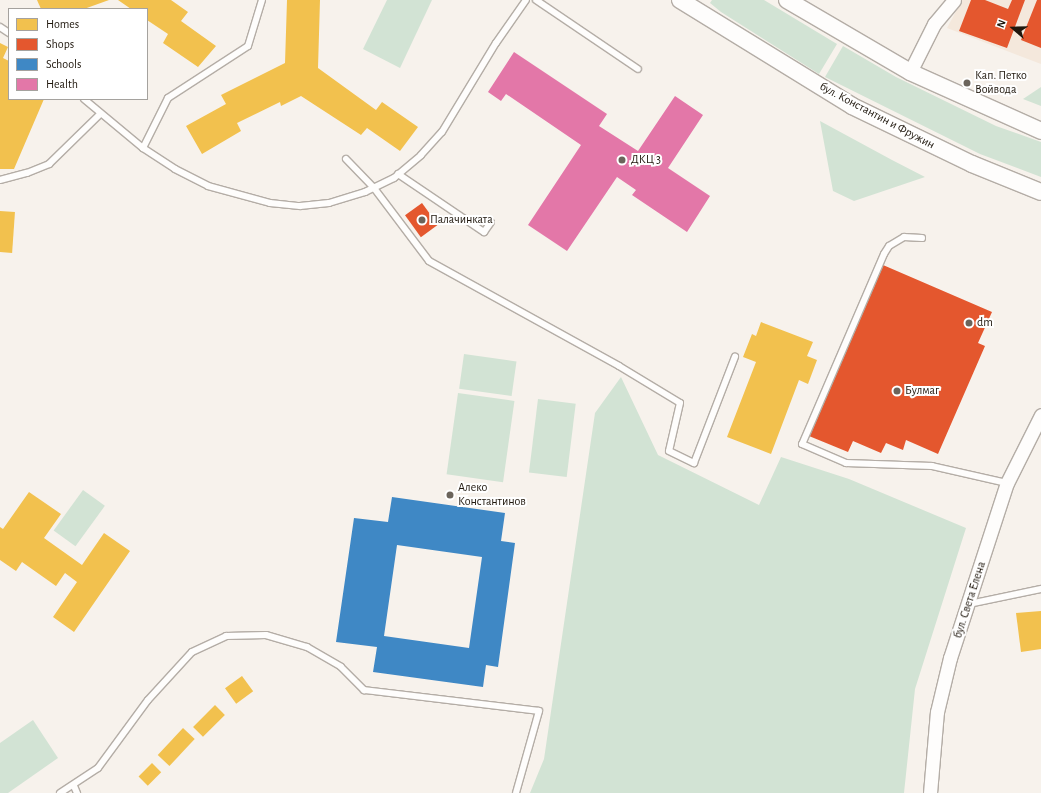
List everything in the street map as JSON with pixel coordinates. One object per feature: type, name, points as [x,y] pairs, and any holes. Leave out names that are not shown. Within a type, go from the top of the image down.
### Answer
[{"type":"street","name":"бул. Константин и Фружин","points":[[680,0],[852,106],[972,164],[1041,192]]},
{"type":"street","points":[[787,0],[910,72],[1041,132]]},
{"type":"street","points":[[910,72],[934,24],[954,0]]},
{"type":"street","name":"бул. Света Елена","points":[[930,793],[937,712],[950,658],[969,604],[1007,483],[1041,415]]},
{"type":"lane","points":[[143,148],[168,98],[248,46],[262,0]]},
{"type":"lane","points":[[85,100],[99,114],[143,148],[175,169],[208,186],[270,203],[300,206],[330,203],[374,188],[398,174],[421,156],[442,132],[496,43],[526,0]]},
{"type":"lane","points":[[536,0],[638,69]]},
{"type":"lane","points":[[0,180],[27,173],[49,164],[99,114]]},
{"type":"lane","points":[[346,158],[374,188],[429,261],[619,366],[680,403],[669,451],[694,463],[735,357]]},
{"type":"lane","points":[[398,174],[484,232],[491,222]]},
{"type":"lane","points":[[922,238],[904,237],[888,246],[802,444],[846,463],[932,466],[1007,483]]},
{"type":"lane","points":[[969,604],[1041,589]]},
{"type":"lane","points":[[60,793],[74,786],[98,768],[148,700],[192,652],[226,636],[266,635],[307,648],[341,667],[364,690],[539,711],[516,793]]},
{"type":"lane","points":[[74,786],[78,793]]},
{"type":"shaded area","points":[[962,0],[1041,0],[1041,64],[947,28]]},
{"type":"green space","points":[[387,0],[432,0],[400,68],[363,49]]},
{"type":"green space","points":[[712,0],[764,0],[837,44],[819,74],[721,12],[710,3]]},
{"type":"green space","points":[[843,46],[896,77],[996,126],[1041,142],[1041,177],[980,154],[825,77]]},
{"type":"green space","points":[[1041,87],[1041,106],[1023,99]]},
{"type":"green space","points":[[820,121],[925,177],[854,201],[833,191]]},
{"type":"green space","points":[[464,354],[516,361],[512,396],[459,389]]},
{"type":"green space","points":[[621,377],[658,455],[759,505],[781,457],[849,479],[966,528],[915,689],[904,793],[530,793],[544,759],[595,413]]},
{"type":"green space","points":[[458,393],[514,401],[503,482],[447,474]]},
{"type":"green space","points":[[538,399],[576,404],[567,477],[529,472]]},
{"type":"green space","points":[[83,490],[105,506],[75,546],[54,530]]},
{"type":"green space","points":[[33,720],[58,758],[8,793],[0,793],[0,743]]},
{"type":"building: Homes","points":[[37,0],[109,0],[87,8],[41,8]]},
{"type":"building: Homes","points":[[118,0],[171,0],[188,12],[181,21],[216,46],[198,67],[163,43],[168,34],[148,21],[148,8],[130,8]]},
{"type":"building: Homes","points":[[287,0],[320,0],[318,68],[376,110],[382,102],[418,127],[400,151],[367,128],[361,135],[301,96],[281,106],[280,102],[237,123],[241,131],[202,154],[186,126],[226,104],[221,95],[285,63]]},
{"type":"building: Homes","points":[[0,43],[8,47],[3,58],[8,60],[8,100],[44,100],[14,169],[0,169]]},
{"type":"building: Homes","points":[[0,211],[15,212],[12,253],[0,252]]},
{"type":"building: Homes","points":[[761,322],[813,342],[807,356],[817,360],[808,384],[799,380],[771,454],[727,437],[756,362],[743,357],[752,334],[756,336]]},
{"type":"building: Homes","points":[[29,492],[61,514],[44,538],[82,565],[104,533],[130,551],[74,632],[53,617],[77,582],[65,573],[56,586],[22,562],[16,571],[0,560],[0,527],[3,529]]},
{"type":"building: Homes","points":[[1041,611],[1041,649],[1021,652],[1016,613]]},
{"type":"building: Homes","points":[[242,676],[253,691],[236,704],[225,688]]},
{"type":"building: Homes","points":[[215,705],[225,715],[203,737],[193,727]]},
{"type":"building: Homes","points":[[183,728],[195,739],[169,766],[158,755]]},
{"type":"building: Homes","points":[[152,763],[161,772],[148,786],[139,776]]},
{"type":"building: Shops","points":[[971,0],[985,0],[1008,9],[1012,0],[1025,0],[1007,48],[959,31]]},
{"type":"building: Shops","points":[[1037,0],[1041,0],[1041,48],[1021,40]]},
{"type":"building: Shops","name":"Палачинката","points":[[422,203],[438,225],[421,237],[405,215]]},
{"type":"building: Shops","name":"Булмаг","points":[[883,265],[992,312],[978,343],[985,346],[938,454],[906,440],[903,450],[886,443],[881,453],[853,441],[848,452],[809,436]]},
{"type":"building: Schools","points":[[392,497],[505,513],[501,541],[515,543],[498,667],[486,665],[483,687],[373,672],[377,647],[336,642],[354,518],[388,522]],"holes":[[[397,545],[482,557],[469,648],[384,636]]]},
{"type":"building: Health","name":"ДКЦ 3","points":[[514,52],[607,114],[599,126],[638,151],[675,96],[703,115],[668,168],[710,196],[687,232],[632,195],[636,190],[617,177],[567,251],[528,225],[581,145],[506,94],[501,101],[488,92]]},
{"type":"place","name":"Кап. Петко Войвода","points":[[967,83]]},
{"type":"place","name":"ДКЦ 3","points":[[622,160]]},
{"type":"place","name":"Палачинката","points":[[422,220]]},
{"type":"place","name":"dm","points":[[969,323]]},
{"type":"place","name":"Булмаг","points":[[897,391]]},
{"type":"place","name":"Алеко Константинов","points":[[450,495]]}]
